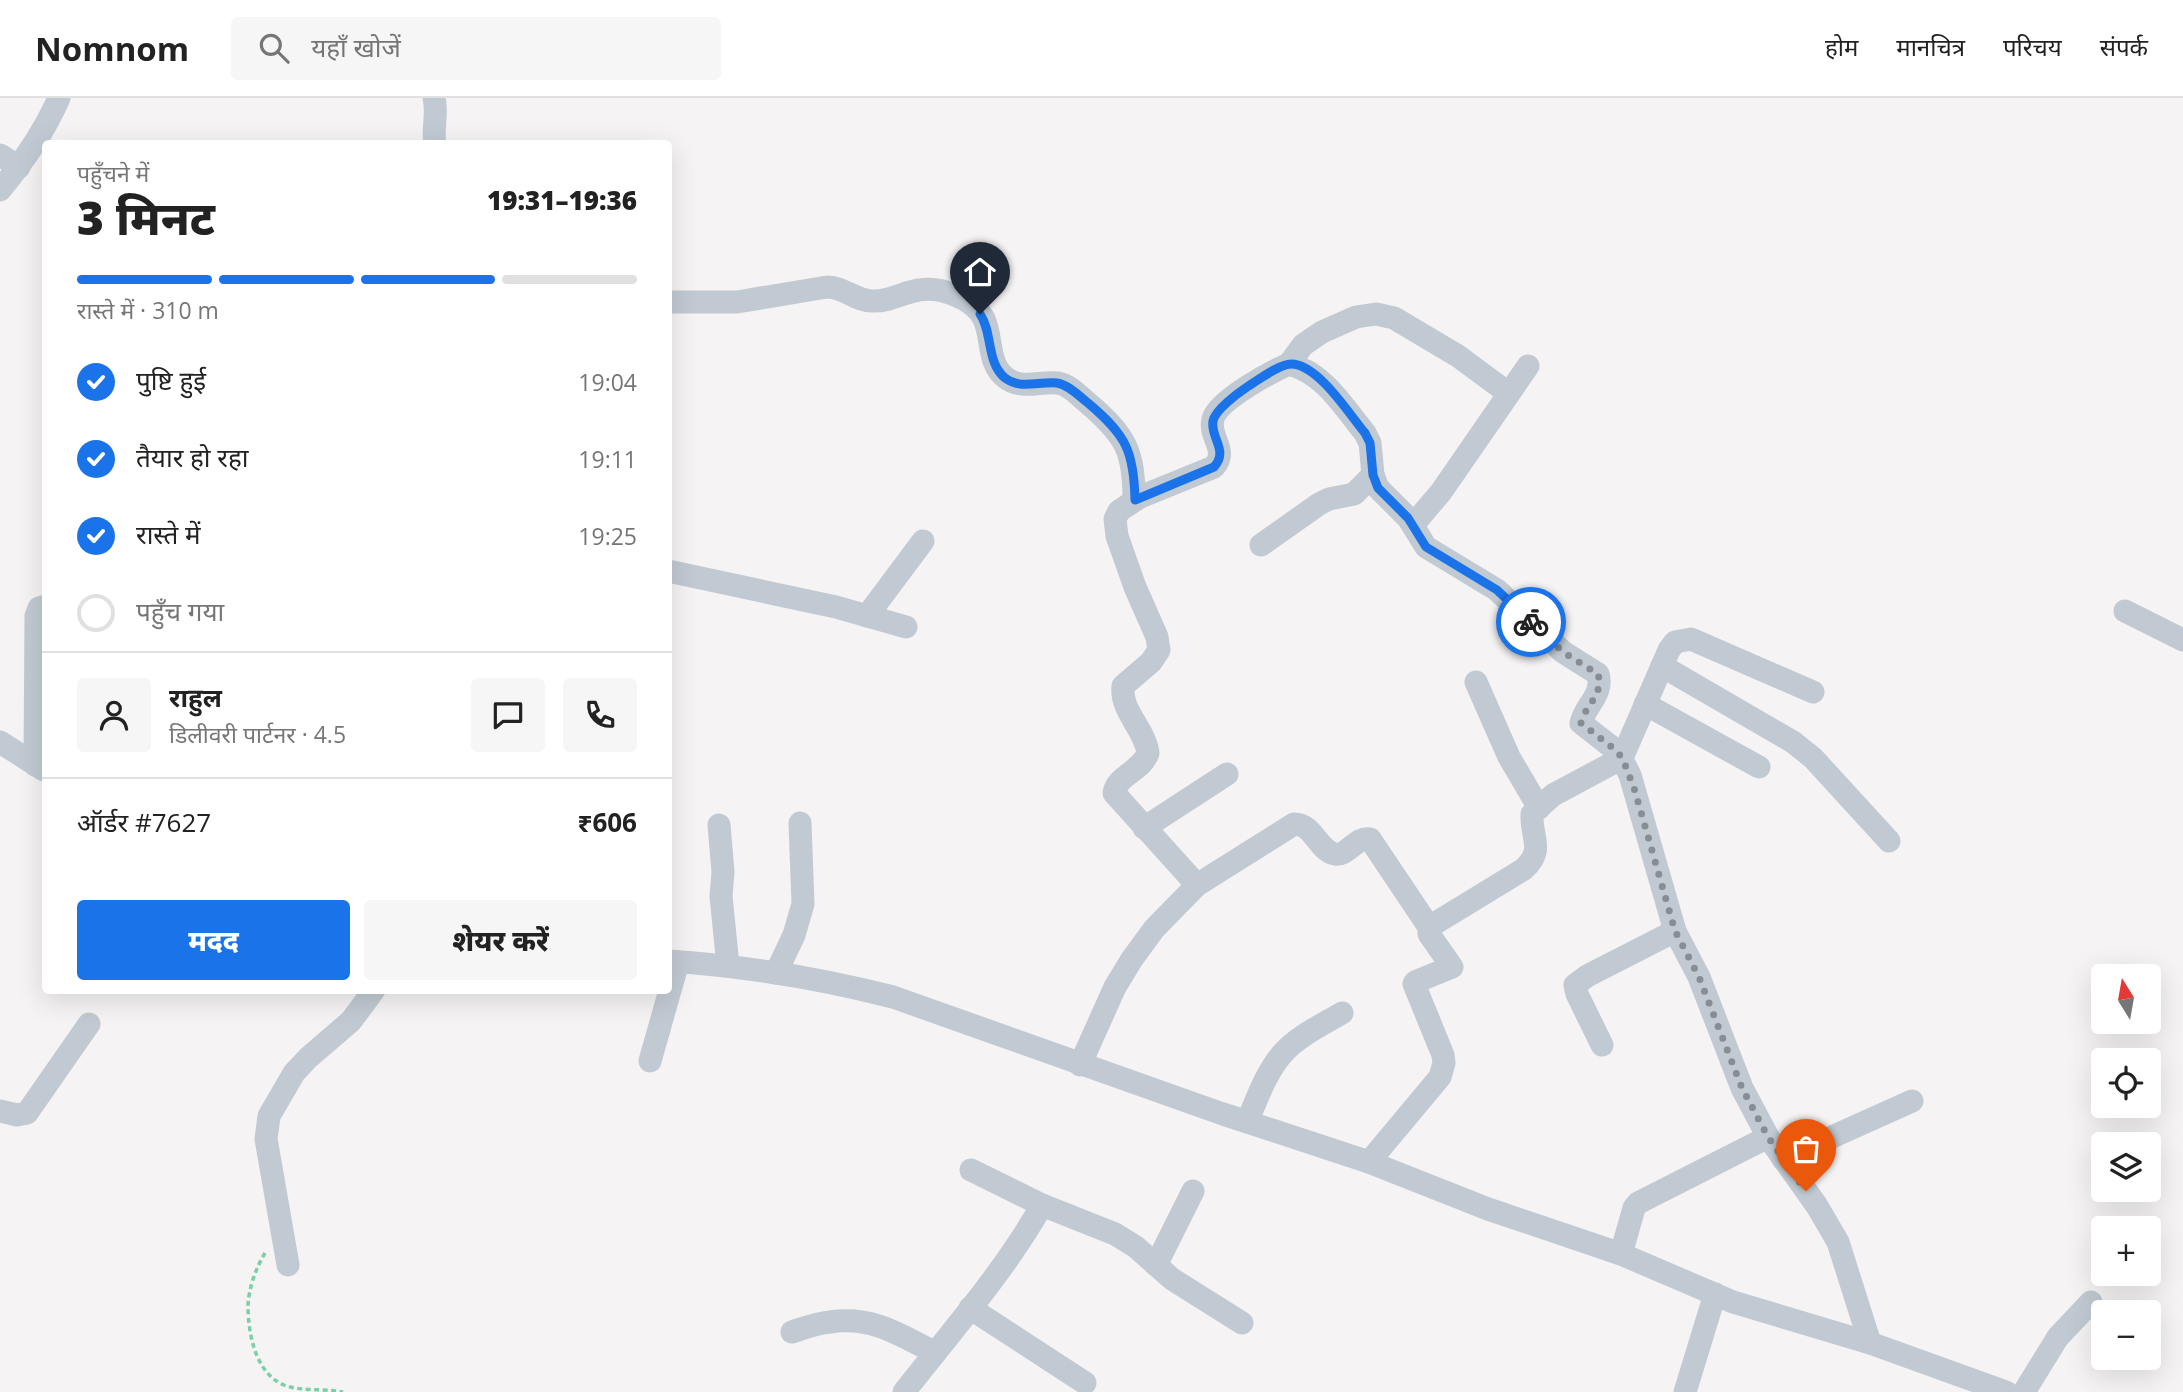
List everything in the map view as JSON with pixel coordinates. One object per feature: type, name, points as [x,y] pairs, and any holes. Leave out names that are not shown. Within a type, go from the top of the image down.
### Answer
[{"type":"street","points":[[0,190],[10,161],[40,136],[59,98]]},
{"type":"street","points":[[434,98],[434,140]]},
{"type":"street","points":[[672,302],[737,302],[827,287],[840,288],[871,301],[920,289],[942,291],[957,296],[975,308],[984,319],[995,364],[1007,379],[1023,385],[1052,383],[1068,387],[1119,433],[1133,466],[1135,500]]},
{"type":"street","points":[[1197,885],[1114,793],[1116,785],[1142,763],[1147,753],[1145,740],[1122,697],[1123,686],[1151,662],[1159,650],[1157,637],[1135,587],[1116,528],[1115,519],[1119,511],[1135,500],[1214,467],[1221,454],[1213,423],[1216,413],[1239,392],[1289,364],[1303,345],[1322,332],[1356,317],[1376,314],[1394,318],[1458,356],[1508,393]]},
{"type":"street","points":[[1289,364],[1304,368],[1324,383],[1365,433],[1370,443],[1373,475],[1378,488],[1408,518],[1426,547],[1497,590],[1563,652],[1598,674],[1598,693],[1583,715],[1581,723],[1622,758],[1635,791],[1675,931],[1699,977],[1742,1088],[1768,1137],[1817,1206],[1838,1242],[1870,1343]]},
{"type":"street","points":[[1413,525],[1441,492],[1528,366]]},
{"type":"street","points":[[1261,545],[1319,504],[1354,494],[1373,475]]},
{"type":"street","points":[[867,616],[923,541]]},
{"type":"street","points":[[672,572],[836,607],[906,627]]},
{"type":"street","points":[[40,768],[36,616],[38,608],[42,607]]},
{"type":"street","points":[[2125,611],[2183,640]]},
{"type":"street","points":[[1429,927],[1524,869],[1535,859],[1537,848],[1531,830],[1532,814],[1553,795],[1622,758],[1675,642],[1691,639],[1813,692]]},
{"type":"street","points":[[1662,666],[1793,742],[1822,767],[1889,841]]},
{"type":"street","points":[[1476,682],[1509,757],[1539,808]]},
{"type":"street","points":[[1645,705],[1759,767]]},
{"type":"street","points":[[0,742],[40,768]]},
{"type":"street","points":[[1144,828],[1227,774]]},
{"type":"street","points":[[776,973],[803,904],[800,823]]},
{"type":"street","points":[[1080,1065],[1115,987],[1132,959],[1154,929],[1197,885],[1298,824],[1304,826],[1334,854],[1340,854],[1363,838],[1370,839],[1452,966],[1413,984],[1443,1055],[1440,1077],[1369,1162]]},
{"type":"street","points":[[719,825],[723,872],[721,896],[728,966]]},
{"type":"street","points":[[1602,1045],[1577,994],[1576,985],[1587,976],[1675,931]]},
{"type":"street","points":[[673,962],[776,973],[893,997],[1080,1065],[1369,1162],[1488,1209],[1621,1254],[1733,1302],[1870,1343],[2006,1392]]},
{"type":"street","points":[[288,1265],[266,1139],[269,1116],[294,1073],[351,1021],[371,994]]},
{"type":"street","points":[[650,1061],[666,994]]},
{"type":"street","points":[[1247,1122],[1272,1068],[1283,1053],[1300,1038],[1342,1013]]},
{"type":"street","points":[[0,1111],[17,1115],[27,1113],[89,1024]]},
{"type":"street","points":[[1783,1160],[1912,1101]]},
{"type":"street","points":[[1621,1254],[1634,1208],[1638,1203],[1768,1137]]},
{"type":"street","points":[[971,1170],[1042,1205],[1115,1234],[1136,1247],[1172,1279],[1241,1322]]},
{"type":"street","points":[[1156,1265],[1193,1191]]},
{"type":"street","points":[[904,1392],[1025,1236],[1042,1205]]},
{"type":"street","points":[[1685,1392],[1715,1294]]},
{"type":"street","points":[[2024,1392],[2058,1337],[2091,1302]]},
{"type":"street","points":[[970,1308],[1085,1382]]},
{"type":"street","points":[[792,1332],[828,1322],[850,1320],[873,1323],[897,1332],[935,1353]]},
{"type":"path","points":[[281,1226],[257,1268],[248,1303],[256,1354],[265,1371],[280,1384],[298,1391],[324,1389],[342,1392]]},
{"type":"way so far","points":[[1531,622],[1563,652],[1598,674],[1598,693],[1583,715],[1581,723],[1618,752],[1624,762],[1635,791],[1675,931],[1699,977],[1742,1088],[1768,1137],[1806,1191]]},
{"type":"route","points":[[980,314],[984,319],[995,364],[1007,379],[1023,385],[1052,383],[1068,387],[1119,433],[1133,466],[1135,500],[1214,467],[1221,454],[1213,429],[1216,413],[1239,392],[1265,376],[1289,364],[1304,368],[1324,383],[1365,433],[1370,443],[1373,475],[1378,488],[1408,518],[1426,547],[1497,590],[1531,622]]}]
